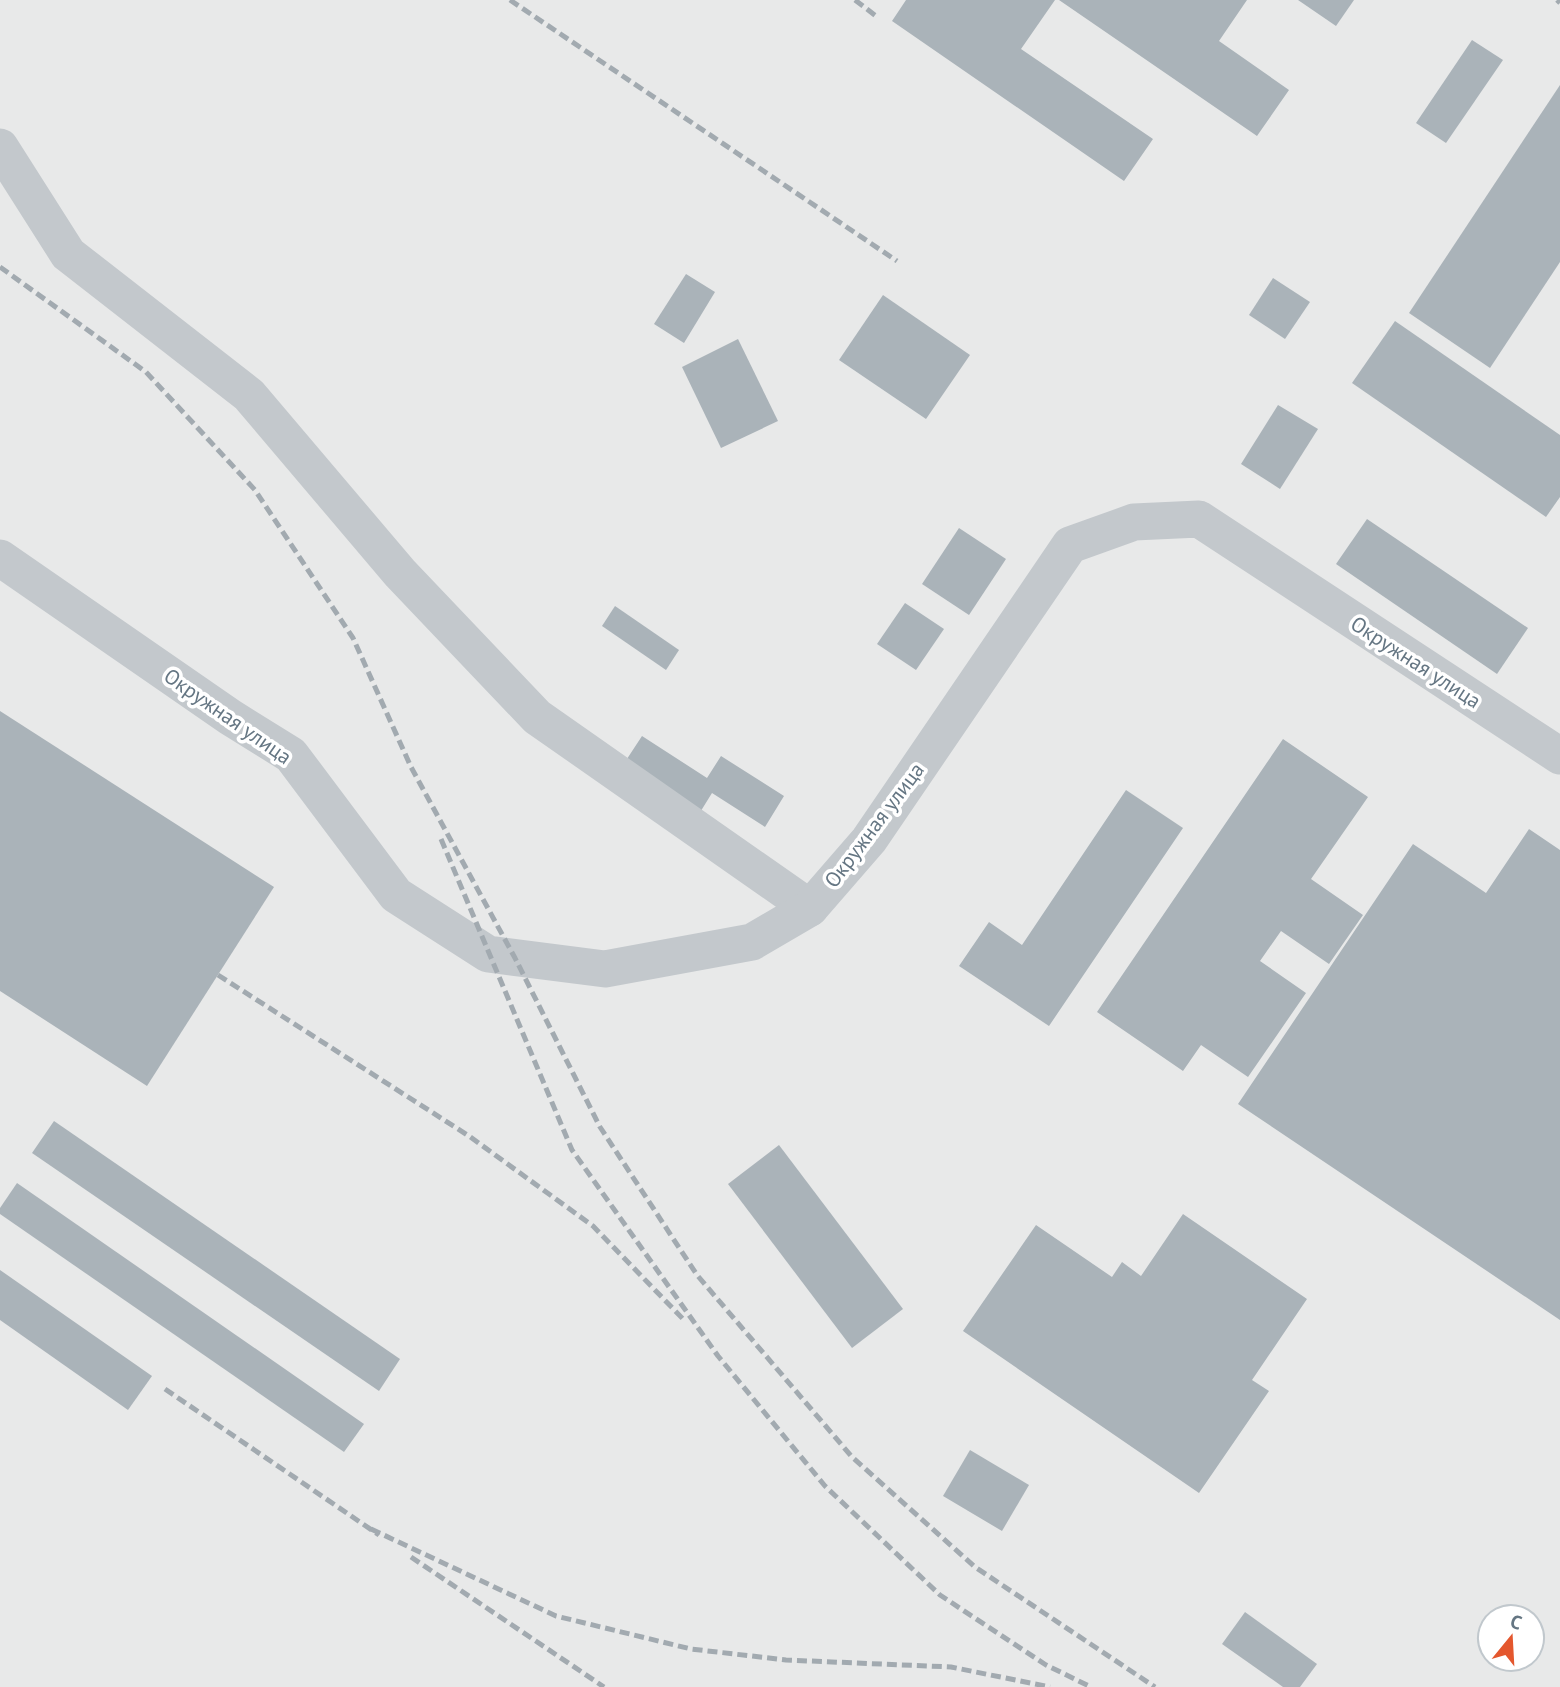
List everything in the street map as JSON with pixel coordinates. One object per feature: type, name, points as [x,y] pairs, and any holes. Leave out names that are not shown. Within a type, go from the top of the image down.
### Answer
[{"type":"street","points":[[0,147],[68,254],[249,395],[400,573],[537,718],[810,908]]},
{"type":"street","name":"Окружная улица","points":[[0,558],[230,717],[291,755],[396,895],[488,954],[605,969],[751,942],[810,908],[869,840],[1070,545],[1134,522],[1199,519],[1560,756]]},
{"type":"shaded area","points":[[0,0],[1560,0],[1560,1687],[0,1687]]},
{"type":"building","points":[[906,0],[1055,0],[1021,49],[1153,139],[1124,181],[892,21]]},
{"type":"building","points":[[1059,0],[1247,0],[1219,41],[1289,90],[1257,136]]},
{"type":"building","points":[[1298,0],[1354,0],[1336,26]]},
{"type":"building","points":[[1472,40],[1503,60],[1446,143],[1416,123]]},
{"type":"building","points":[[1560,85],[1560,262],[1490,368],[1409,313]]},
{"type":"building","points":[[686,274],[715,292],[684,343],[654,324]]},
{"type":"building","points":[[1273,278],[1310,302],[1285,339],[1249,315]]},
{"type":"building","points":[[883,295],[970,355],[926,419],[839,360]]},
{"type":"building","points":[[1395,321],[1560,435],[1560,497],[1546,517],[1352,383]]},
{"type":"building","points":[[738,339],[778,421],[721,448],[682,367]]},
{"type":"building","points":[[1278,405],[1318,429],[1280,489],[1241,464]]},
{"type":"building","points":[[1367,519],[1528,628],[1497,674],[1336,564]]},
{"type":"building","points":[[959,528],[1006,559],[969,615],[922,584]]},
{"type":"building","points":[[905,603],[944,629],[916,670],[877,644]]},
{"type":"building","points":[[615,606],[679,650],[666,670],[602,626]]},
{"type":"building","points":[[0,711],[274,887],[147,1086],[0,991]]},
{"type":"building","points":[[642,736],[707,778],[721,756],[784,796],[765,827],[712,793],[699,814],[623,765]]},
{"type":"building","points":[[1283,739],[1368,797],[1311,879],[1363,915],[1329,964],[1281,931],[1260,961],[1306,993],[1248,1077],[1201,1045],[1183,1071],[1097,1012]]},
{"type":"building","points":[[1126,790],[1183,828],[1049,1026],[959,966],[989,922],[1022,945]]},
{"type":"building","points":[[1529,829],[1560,850],[1560,1320],[1238,1104],[1413,844],[1486,893]]},
{"type":"building","points":[[54,1121],[400,1359],[379,1391],[32,1153]]},
{"type":"building","points":[[779,1145],[903,1309],[852,1348],[728,1184]]},
{"type":"building","points":[[17,1183],[364,1424],[344,1452],[0,1214],[0,1208]]},
{"type":"building","points":[[1183,1214],[1307,1299],[1252,1380],[1269,1391],[1199,1493],[963,1331],[1036,1225],[1112,1277],[1122,1262],[1141,1276]]},
{"type":"building","points":[[0,1270],[152,1376],[128,1410],[0,1320]]},
{"type":"building","points":[[970,1450],[1029,1485],[1002,1531],[943,1496]]},
{"type":"building","points":[[1245,1612],[1317,1664],[1300,1687],[1283,1687],[1222,1644]]},
{"type":"railway","points":[[510,0],[897,261]]},
{"type":"railway","points":[[855,0],[876,16]]},
{"type":"railway","points":[[1557,0],[1560,3]]},
{"type":"railway","points":[[0,267],[146,372],[255,490],[353,638],[411,767],[515,958],[600,1127],[697,1275],[852,1457],[975,1567],[1155,1687]]},
{"type":"railway","points":[[441,839],[572,1150],[718,1356],[825,1486],[940,1595],[1046,1665],[1091,1687]]},
{"type":"railway","points":[[218,975],[469,1136],[593,1226],[684,1320]]},
{"type":"railway","points":[[165,1389],[379,1535]]},
{"type":"railway","points":[[371,1529],[556,1616],[691,1649],[786,1660],[951,1667],[1050,1687]]},
{"type":"railway","points":[[411,1557],[604,1687]]}]
